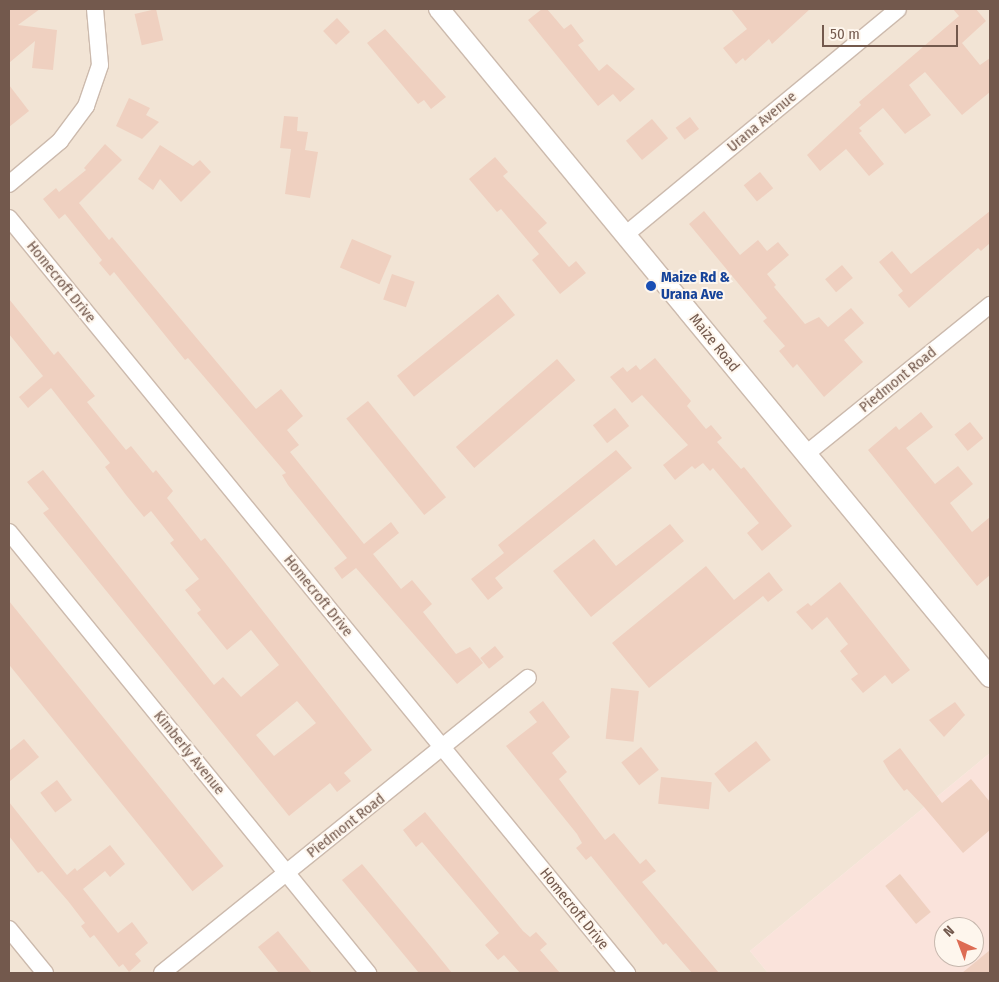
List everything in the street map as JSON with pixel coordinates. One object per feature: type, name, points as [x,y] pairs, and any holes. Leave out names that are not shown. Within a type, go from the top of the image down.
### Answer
[{"type":"street","points":[[9,184],[60,141],[86,106],[100,64],[95,9]]},
{"type":"street","name":"Maize Road","points":[[439,9],[990,677]]},
{"type":"street","name":"Urana Avenue","points":[[625,235],[898,9]]},
{"type":"street","name":"Homecroft Drive","points":[[9,218],[627,973]]},
{"type":"street","name":"Piedmont Road","points":[[806,454],[990,304]]},
{"type":"street","name":"Kimberly Avenue","points":[[9,532],[368,973]]},
{"type":"street","name":"Piedmont Road","points":[[162,973],[443,749],[528,678]]},
{"type":"street","points":[[9,929],[45,973]]},
{"type":"shaded area","points":[[9,9],[990,9],[990,753],[750,951],[768,973],[9,973]]},
{"type":"shaded area","points":[[990,753],[990,973],[768,973],[750,951]]},
{"type":"building","points":[[9,9],[40,9],[18,25],[57,30],[53,70],[32,68],[35,41],[9,63]]},
{"type":"building","points":[[156,9],[163,40],[142,45],[135,14]]},
{"type":"building","points":[[542,9],[547,9],[564,29],[571,24],[584,41],[578,45],[599,71],[607,64],[635,89],[620,102],[613,94],[598,106],[528,20]]},
{"type":"building","points":[[731,9],[810,9],[772,44],[769,39],[745,61],[743,58],[736,64],[723,48],[747,29]]},
{"type":"building","points":[[953,9],[976,9],[986,21],[962,43],[980,65],[990,58],[990,92],[962,115],[925,72],[909,85],[931,115],[905,134],[883,108],[859,128],[862,131],[859,133],[884,164],[869,176],[846,149],[820,171],[807,155],[861,105],[859,102],[959,16]]},
{"type":"building","points":[[337,18],[350,32],[336,45],[323,31]]},
{"type":"building","points":[[385,29],[446,97],[431,109],[424,100],[418,104],[367,43]]},
{"type":"building","points":[[9,85],[29,111],[9,127]]},
{"type":"building","points":[[129,98],[150,108],[146,115],[159,122],[142,139],[116,126]]},
{"type":"building","points":[[284,116],[298,117],[297,131],[308,132],[305,150],[318,152],[310,198],[285,194],[291,149],[280,148]]},
{"type":"building","points":[[690,117],[699,129],[685,140],[676,128]]},
{"type":"building","points":[[652,119],[668,138],[642,160],[626,141]]},
{"type":"building","points":[[105,144],[122,160],[79,203],[109,240],[112,237],[256,409],[281,389],[303,416],[287,430],[299,445],[290,452],[364,544],[391,522],[399,533],[373,554],[401,589],[412,580],[432,604],[423,612],[456,654],[470,647],[483,663],[457,684],[356,568],[342,579],[334,568],[347,558],[288,485],[282,475],[286,473],[188,358],[185,360],[114,272],[110,276],[99,263],[102,260],[65,214],[59,219],[43,199],[56,188],[59,192],[86,170],[84,168]]},
{"type":"building","points":[[160,145],[193,166],[200,160],[211,172],[181,202],[160,179],[153,190],[138,179]]},
{"type":"building","points":[[495,157],[508,172],[503,176],[547,223],[538,231],[569,267],[576,261],[586,273],[560,294],[532,260],[539,254],[501,209],[497,212],[469,179]]},
{"type":"building","points":[[760,172],[773,188],[757,202],[744,185]]},
{"type":"building","points":[[704,211],[740,255],[758,240],[767,251],[778,242],[789,255],[767,274],[776,285],[774,287],[805,324],[819,317],[828,327],[851,308],[864,323],[844,340],[863,362],[824,397],[797,364],[793,368],[779,351],[785,346],[763,321],[767,318],[689,224]]},
{"type":"building","points":[[990,211],[990,243],[981,251],[978,248],[909,308],[898,295],[903,291],[879,262],[892,251],[911,274]]},
{"type":"building","points":[[352,239],[392,256],[379,284],[340,268]]},
{"type":"building","points":[[842,265],[853,278],[836,292],[825,279]]},
{"type":"building","points":[[392,274],[415,282],[406,307],[383,300]]},
{"type":"building","points":[[498,294],[515,315],[414,397],[397,376]]},
{"type":"building","points":[[9,299],[54,355],[58,351],[95,396],[87,402],[126,450],[131,446],[153,473],[156,470],[173,491],[167,498],[201,541],[205,538],[372,750],[344,773],[351,781],[337,792],[330,783],[289,816],[43,513],[49,509],[27,482],[43,470],[214,685],[223,677],[241,697],[279,665],[251,630],[227,650],[197,613],[201,610],[185,590],[199,579],[170,543],[174,540],[151,511],[144,517],[126,495],[105,467],[110,463],[51,388],[28,408],[19,397],[43,376],[9,334]],"holes":[[[297,701],[316,723],[274,756],[256,735]]]},
{"type":"building","points":[[655,358],[691,401],[687,406],[706,429],[711,425],[722,438],[717,442],[741,469],[744,467],[792,526],[762,551],[747,533],[759,523],[713,468],[710,471],[703,463],[695,469],[692,466],[675,480],[663,465],[688,445],[642,395],[632,403],[610,377],[623,367],[627,372],[636,365],[640,370]]},
{"type":"building","points":[[557,359],[575,380],[474,468],[456,447]]},
{"type":"building","points":[[368,401],[446,497],[424,515],[346,419]]},
{"type":"building","points":[[615,408],[629,426],[607,443],[593,425]]},
{"type":"building","points":[[921,412],[933,427],[906,448],[935,484],[958,466],[973,484],[950,503],[972,532],[990,517],[990,575],[977,586],[868,450],[896,426],[899,430]]},
{"type":"building","points":[[970,422],[983,438],[968,451],[954,435]]},
{"type":"building","points":[[616,450],[632,468],[495,578],[503,588],[488,600],[471,579],[504,553],[498,545]]},
{"type":"building","points":[[670,524],[684,541],[591,617],[553,571],[594,539],[616,566]]},
{"type":"building","points":[[706,566],[734,600],[769,572],[783,590],[768,602],[763,596],[649,688],[612,643]]},
{"type":"building","points":[[840,582],[910,670],[892,684],[885,675],[863,693],[851,679],[858,674],[840,651],[848,644],[827,617],[812,630],[796,612],[808,603],[811,606]]},
{"type":"building","points":[[9,601],[224,866],[193,891],[9,665]]},
{"type":"building","points":[[495,646],[504,657],[489,669],[480,658]]},
{"type":"building","points":[[611,688],[639,691],[634,742],[606,739]]},
{"type":"building","points":[[543,701],[570,737],[552,753],[567,772],[559,779],[605,840],[614,833],[640,864],[646,859],[656,871],[642,882],[719,973],[692,973],[666,943],[663,945],[591,856],[586,860],[576,848],[582,843],[577,834],[506,746],[537,722],[529,712]]},
{"type":"building","points":[[955,702],[965,715],[944,737],[929,720]]},
{"type":"building","points":[[24,739],[39,757],[9,782],[9,751]]},
{"type":"building","points":[[756,741],[771,760],[729,793],[714,774]]},
{"type":"building","points":[[641,747],[659,770],[639,785],[621,762]]},
{"type":"building","points":[[900,748],[942,803],[971,779],[990,802],[990,830],[963,853],[924,807],[907,789],[904,791],[890,773],[883,761]]},
{"type":"building","points":[[661,777],[712,782],[709,809],[658,804]]},
{"type":"building","points":[[57,780],[72,800],[55,813],[40,793]]},
{"type":"building","points":[[9,802],[67,875],[75,868],[77,871],[110,845],[125,864],[110,877],[105,871],[83,889],[118,933],[132,922],[148,943],[135,954],[141,961],[129,972],[123,964],[119,967],[94,935],[90,938],[81,926],[85,923],[68,901],[42,871],[38,873],[9,836]]},
{"type":"building","points":[[425,812],[523,931],[530,937],[536,932],[547,944],[540,950],[560,973],[520,973],[504,955],[498,960],[485,945],[499,933],[422,842],[416,847],[403,830]]},
{"type":"building","points":[[362,864],[452,973],[419,973],[342,880]]},
{"type":"building","points":[[900,874],[931,912],[916,924],[885,886]]},
{"type":"building","points":[[278,931],[312,973],[279,973],[258,947]]},
{"type":"building","points":[[990,950],[990,973],[962,973],[969,967],[984,967],[984,955]]},
{"type":"place","name":"Maize Rd & Urana Ave","points":[[651,286]]}]
